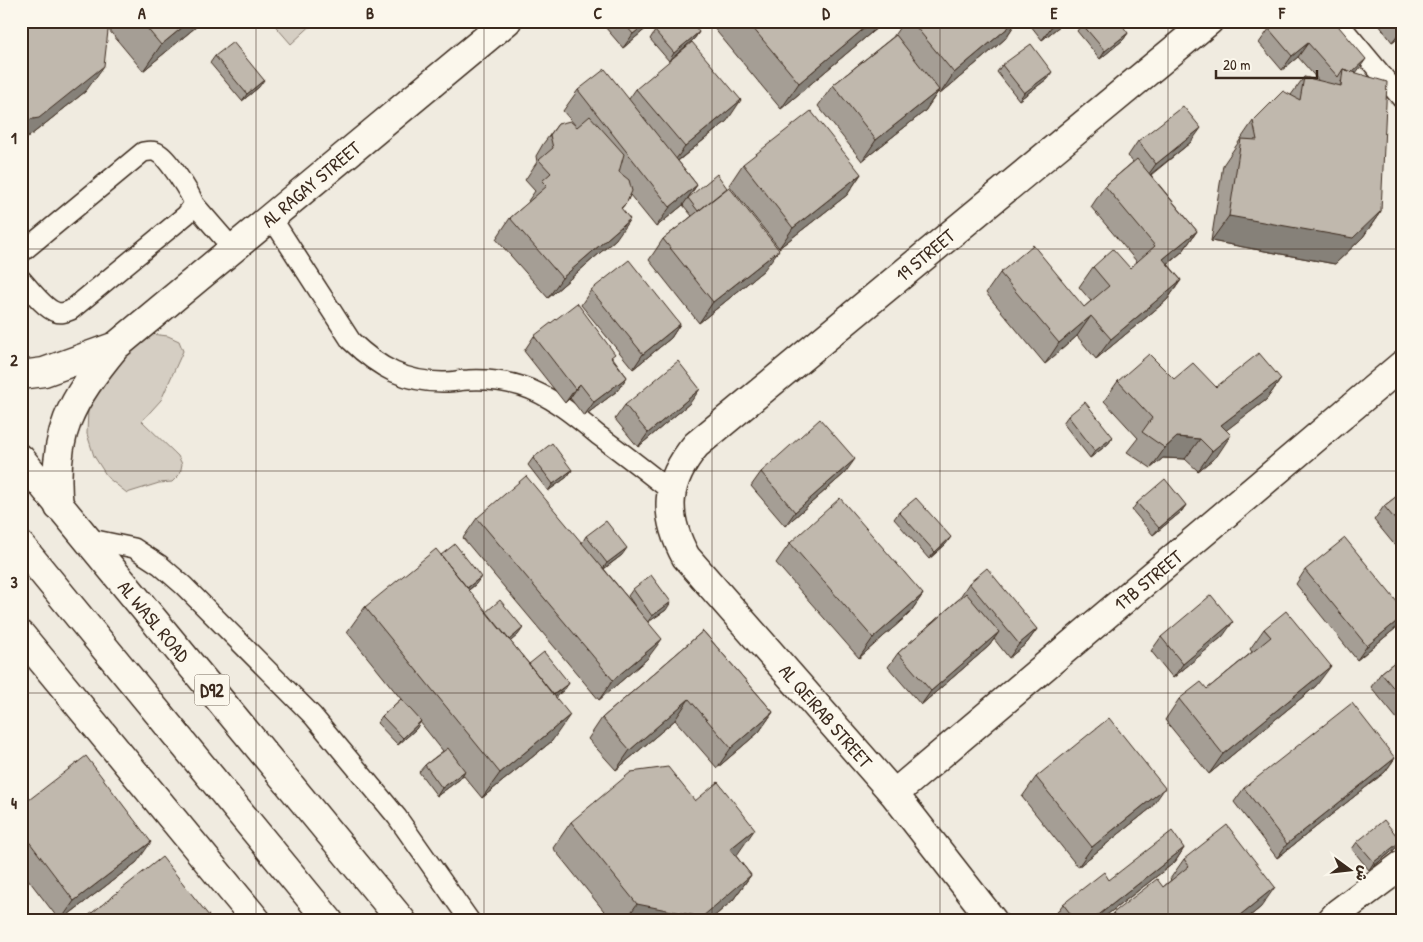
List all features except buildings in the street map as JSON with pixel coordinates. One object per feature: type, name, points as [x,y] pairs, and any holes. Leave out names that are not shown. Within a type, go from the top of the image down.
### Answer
[{"type":"street","name":"AL RAGAY STREET","points":[[60,507],[57,485],[57,462],[61,439],[68,417],[82,390],[116,346],[507,21]]},
{"type":"street","name":"19 STREET","points":[[670,499],[680,466],[696,445],[1209,21]]},
{"type":"street","name":"AL RAGAY STREET","points":[[21,375],[44,372],[116,346]]},
{"type":"street","name":"17B STREET","points":[[894,794],[1402,365]]},
{"type":"street","name":"AL WASL ROAD","points":[[21,459],[402,921]]},
{"type":"street","name":"AL QEIRAB STREET","points":[[670,499],[672,525],[686,557],[894,794],[993,921]]},
{"type":"street","points":[[21,546],[329,921]]},
{"type":"street","points":[[21,635],[257,921]]},
{"type":"street","points":[[1331,921],[1338,913],[1402,865]]},
{"type":"lane","points":[[1337,21],[1402,99]]},
{"type":"lane","points":[[21,253],[143,152],[153,150],[163,156],[190,193],[194,204],[233,249]]},
{"type":"lane","points":[[21,279],[48,308],[55,312],[63,313],[71,310],[186,215],[194,204]]},
{"type":"lane","points":[[271,217],[351,341],[367,356],[384,368],[404,377],[425,382],[496,380],[522,386],[547,398],[570,413],[670,499]]},
{"type":"lane","points":[[86,538],[134,548],[160,565],[184,586],[314,716],[397,817],[470,921]]},
{"type":"shaded area","points":[[271,21],[316,21],[291,44]]},
{"type":"shaded area","points":[[143,333],[168,336],[179,341],[183,351],[161,400],[142,421],[178,456],[182,464],[180,474],[172,482],[159,483],[127,493],[108,478],[94,456],[87,434],[88,409],[95,387]]}]
